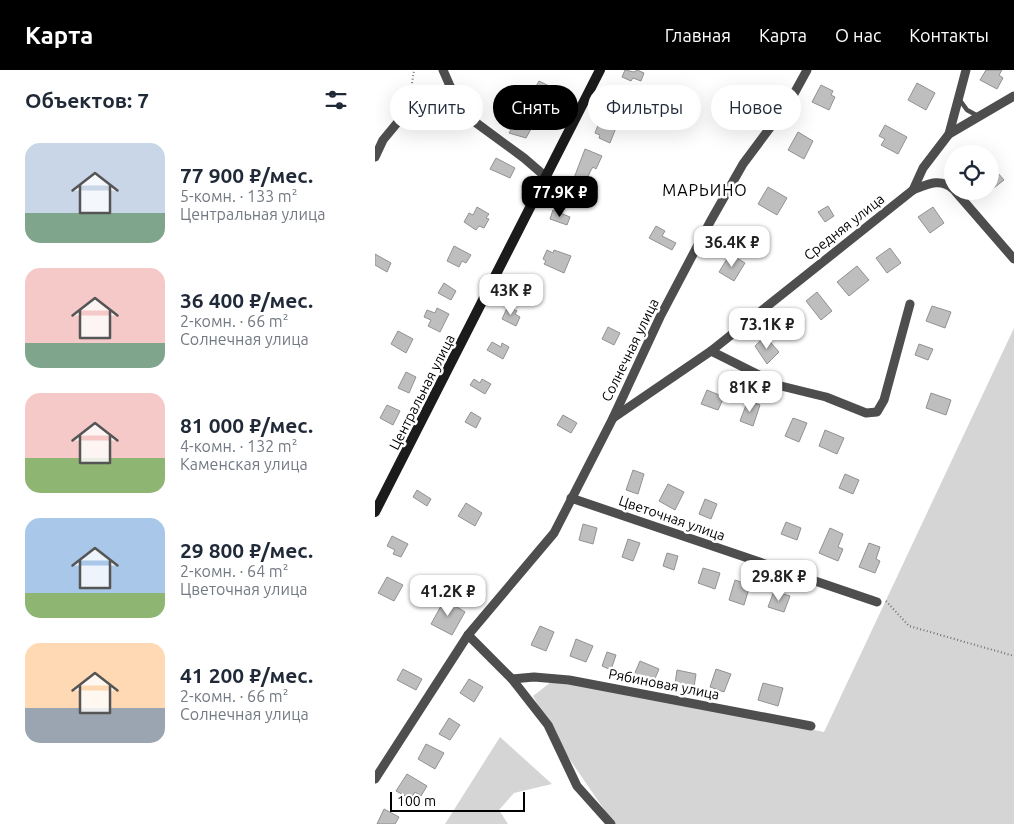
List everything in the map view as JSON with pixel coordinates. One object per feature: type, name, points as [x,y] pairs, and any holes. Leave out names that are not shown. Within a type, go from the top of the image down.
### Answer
[{"type":"main road","name":"Центральная улица","points":[[375,512],[601,70]]},
{"type":"street","points":[[443,70],[450,85]]},
{"type":"street","name":"Солнечная улица","points":[[375,779],[468,635],[554,534],[613,418],[660,317],[710,222],[743,164],[790,101],[807,70]]},
{"type":"street","name":"Средняя улица","points":[[613,418],[711,351],[913,190],[923,168],[949,134],[966,70]]},
{"type":"street","points":[[949,134],[1014,96]]},
{"type":"street","points":[[483,128],[546,177]]},
{"type":"street","points":[[375,157],[383,140],[391,130]]},
{"type":"street","points":[[913,190],[935,182],[944,184]]},
{"type":"street","points":[[963,200],[1014,259]]},
{"type":"street","points":[[711,351],[781,386],[826,397],[866,413],[877,412],[884,400],[910,304]]},
{"type":"street","name":"Цветочная улица","points":[[571,498],[879,599]]},
{"type":"street","points":[[468,635],[512,678],[548,725],[577,786],[611,824]]},
{"type":"street","name":"Рябиновая улица","points":[[512,678],[534,677],[569,680],[811,726]]},
{"type":"lane","points":[[959,99],[967,110],[978,116]]},
{"type":"path","points":[[412,85],[415,70]]},
{"type":"path","points":[[879,599],[909,626],[1014,656]]},
{"type":"shaded area","points":[[1014,328],[1014,824],[614,824],[564,751],[533,696],[560,675],[824,732]]},
{"type":"shaded area","points":[[500,737],[552,784],[514,793],[499,810],[508,824],[445,824]]},
{"type":"building","points":[[625,70],[634,72],[637,70],[644,73],[641,81],[633,78],[631,81],[622,77]]},
{"type":"building","points":[[986,70],[1002,70],[999,75],[1003,78],[997,89],[980,80]]},
{"type":"building","points":[[539,81],[547,85],[537,85]]},
{"type":"building","points":[[917,83],[935,93],[926,110],[908,100]]},
{"type":"building","points":[[821,85],[833,91],[831,95],[835,97],[829,110],[812,102]]},
{"type":"building","points":[[885,125],[907,137],[898,154],[881,145],[885,139],[879,136]]},
{"type":"building","points":[[511,130],[530,130],[526,138],[509,133]]},
{"type":"building","points":[[596,130],[615,130],[610,143],[599,138],[600,135],[595,133]]},
{"type":"building","points":[[798,132],[813,141],[804,159],[788,150]]},
{"type":"building","points":[[585,149],[602,156],[596,169],[593,167],[591,170],[585,183],[574,178]]},
{"type":"building","points":[[496,158],[515,168],[510,178],[490,169]]},
{"type":"building","points":[[999,174],[1004,180],[999,184]]},
{"type":"building","points":[[768,187],[787,198],[777,215],[758,204]]},
{"type":"building","points":[[828,206],[834,216],[825,222],[818,212]]},
{"type":"building","points":[[477,207],[489,214],[486,218],[489,219],[484,228],[479,226],[476,230],[464,222],[469,213],[473,215]]},
{"type":"building","points":[[933,207],[944,223],[930,233],[918,217]]},
{"type":"building","points":[[553,210],[570,217],[567,225],[550,219]]},
{"type":"building","points":[[656,226],[665,231],[662,236],[676,243],[672,250],[649,238]]},
{"type":"building","points":[[454,246],[471,255],[466,263],[462,261],[459,267],[447,261]]},
{"type":"building","points":[[890,248],[901,263],[887,273],[876,258]]},
{"type":"building","points":[[547,250],[553,253],[554,250],[571,256],[564,273],[544,264],[546,261],[543,259]]},
{"type":"building","points":[[375,254],[391,263],[387,272],[375,265]]},
{"type":"building","points":[[730,254],[745,263],[734,281],[719,272]]},
{"type":"building","points":[[857,266],[869,280],[849,296],[837,282]]},
{"type":"building","points":[[444,283],[456,291],[451,300],[438,293]]},
{"type":"building","points":[[817,292],[832,311],[821,320],[806,301]]},
{"type":"building","points":[[508,306],[517,311],[515,314],[520,317],[516,326],[502,319]]},
{"type":"building","points":[[932,306],[951,312],[945,328],[926,321]]},
{"type":"building","points":[[437,308],[449,314],[440,332],[428,326],[431,320],[424,317],[427,310],[435,313]]},
{"type":"building","points":[[608,327],[620,333],[614,345],[602,339]]},
{"type":"building","points":[[398,331],[413,339],[406,353],[391,344]]},
{"type":"building","points":[[765,336],[779,352],[767,364],[755,346]]},
{"type":"building","points":[[492,342],[501,347],[502,343],[509,347],[503,359],[487,350]]},
{"type":"building","points":[[919,344],[933,349],[928,360],[915,355]]},
{"type":"building","points":[[406,372],[416,377],[409,393],[398,388]]},
{"type":"building","points":[[474,379],[480,383],[482,379],[491,384],[485,394],[470,385]]},
{"type":"building","points":[[707,390],[724,397],[718,410],[701,404]]},
{"type":"building","points":[[931,393],[951,400],[946,415],[926,408]]},
{"type":"building","points":[[748,400],[760,405],[753,426],[740,421]]},
{"type":"building","points":[[387,405],[400,411],[393,425],[380,418]]},
{"type":"building","points":[[471,412],[481,418],[476,428],[465,422]]},
{"type":"building","points":[[563,415],[577,423],[571,433],[557,425]]},
{"type":"building","points":[[793,418],[807,423],[799,442],[785,436]]},
{"type":"building","points":[[825,430],[844,438],[837,454],[819,446]]},
{"type":"building","points":[[633,470],[644,474],[638,494],[626,490]]},
{"type":"building","points":[[845,474],[859,480],[853,494],[839,488]]},
{"type":"building","points":[[668,484],[684,492],[675,510],[659,501]]},
{"type":"building","points":[[417,490],[431,499],[427,506],[413,497]]},
{"type":"building","points":[[705,499],[717,504],[711,519],[699,514]]},
{"type":"building","points":[[466,503],[482,513],[475,526],[458,516]]},
{"type":"building","points":[[786,522],[801,528],[797,540],[781,534]]},
{"type":"building","points":[[583,524],[597,528],[593,544],[579,540]]},
{"type":"building","points":[[830,528],[843,534],[838,547],[843,549],[838,561],[819,553]]},
{"type":"building","points":[[392,536],[408,544],[401,557],[393,554],[395,550],[387,546]]},
{"type":"building","points":[[628,539],[640,543],[633,561],[622,557]]},
{"type":"building","points":[[869,543],[880,547],[876,559],[880,561],[875,573],[859,567]]},
{"type":"building","points":[[667,553],[678,556],[674,570],[663,566]]},
{"type":"building","points":[[703,568],[720,573],[715,589],[698,583]]},
{"type":"building","points":[[387,577],[403,585],[394,601],[378,593]]},
{"type":"building","points":[[735,580],[750,585],[744,605],[729,600]]},
{"type":"building","points":[[774,591],[790,596],[784,612],[768,607]]},
{"type":"building","points":[[441,597],[465,612],[452,635],[431,624],[441,606],[437,604]]},
{"type":"building","points":[[540,626],[554,632],[546,651],[531,645]]},
{"type":"building","points":[[576,639],[593,646],[586,662],[570,656]]},
{"type":"building","points":[[607,652],[616,655],[611,670],[602,666]]},
{"type":"building","points":[[640,661],[659,669],[653,683],[634,675]]},
{"type":"building","points":[[403,669],[422,679],[416,690],[397,680]]},
{"type":"building","points":[[716,669],[731,674],[724,692],[710,687]]},
{"type":"building","points":[[677,670],[696,674],[694,687],[675,684]]},
{"type":"building","points":[[469,679],[483,687],[474,702],[460,693]]},
{"type":"building","points":[[763,683],[783,688],[778,706],[758,700]]},
{"type":"building","points":[[449,718],[460,725],[450,740],[439,734]]},
{"type":"building","points":[[426,744],[444,753],[435,769],[418,759]]},
{"type":"building","points":[[407,774],[427,786],[421,796],[415,792],[411,799],[396,791]]},
{"type":"building","points":[[384,809],[399,817],[395,824],[377,824]]},
{"type":"district","name":"МАРЬИНО","points":[[705,190]]}]
